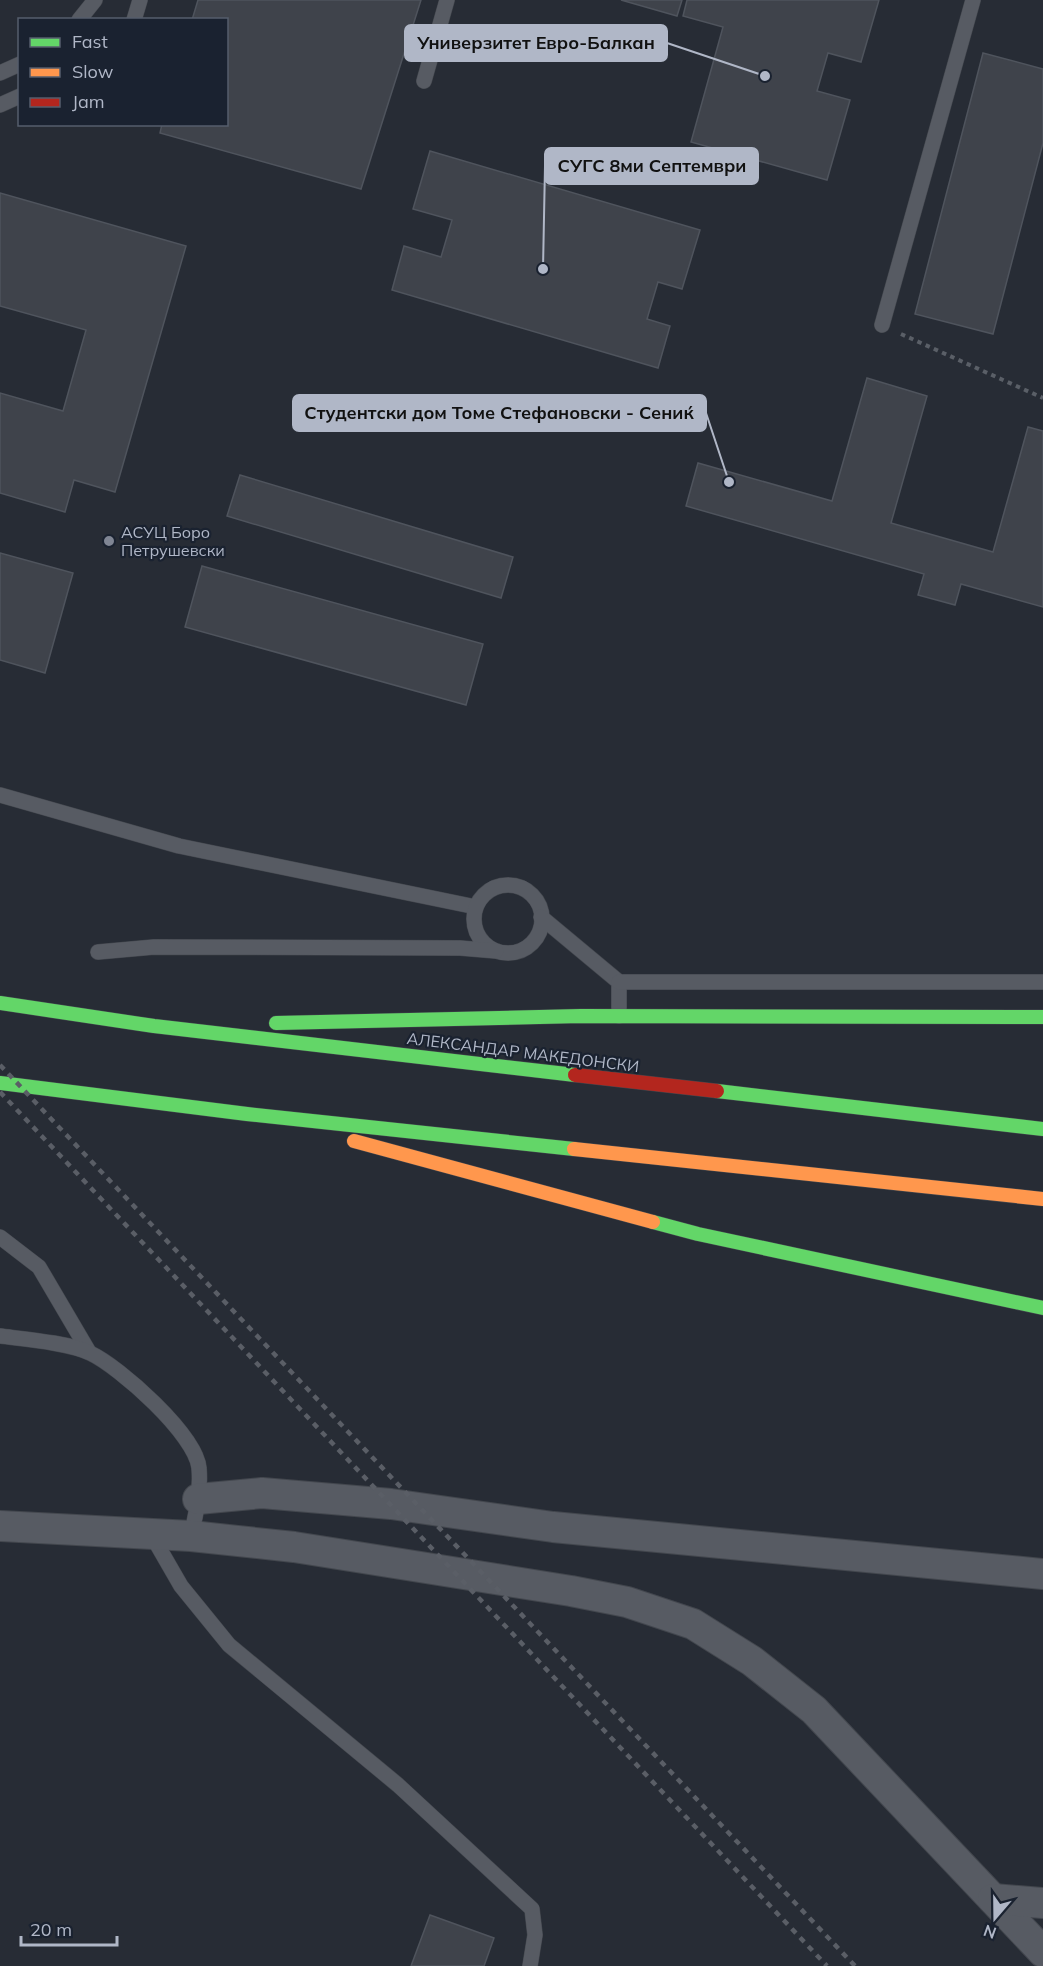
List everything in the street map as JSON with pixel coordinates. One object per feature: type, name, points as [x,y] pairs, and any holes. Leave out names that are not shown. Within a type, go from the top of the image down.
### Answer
[{"type":"street","name":"АЛЕКСАНДАР МАКЕДОНСКИ","points":[[0,1004],[154,1026],[1043,1129]]},
{"type":"street","points":[[154,1026],[619,1016],[1043,1017]]},
{"type":"street","points":[[0,1083],[248,1114],[1043,1199]]},
{"type":"street","points":[[248,1114],[698,1234],[1043,1308]]},
{"type":"street","points":[[198,1499],[262,1493],[379,1503],[553,1527],[1043,1574]]},
{"type":"street","points":[[0,1526],[191,1536],[294,1547],[572,1591],[627,1602],[693,1624],[752,1661],[814,1710],[1043,1952]]},
{"type":"street","points":[[993,1899],[1043,1903]]},
{"type":"lane","points":[[81,18],[95,0]]},
{"type":"lane","points":[[135,18],[140,0]]},
{"type":"lane","points":[[424,81],[447,0]]},
{"type":"lane","points":[[882,325],[973,0]]},
{"type":"lane","points":[[0,73],[18,65]]},
{"type":"lane","points":[[0,105],[18,97]]},
{"type":"lane","points":[[0,795],[179,846],[476,907]]},
{"type":"lane","points":[[98,952],[154,947],[460,948],[508,953],[521,950],[531,944],[540,931],[542,917],[539,906],[532,896],[517,886],[494,888],[481,898],[476,907],[474,918],[479,936],[496,951]]},
{"type":"lane","points":[[542,917],[618,982],[1043,982]]},
{"type":"lane","points":[[618,982],[619,1016]]},
{"type":"lane","points":[[0,1237],[39,1267],[90,1352]]},
{"type":"lane","points":[[0,1336],[90,1352],[135,1382],[177,1427],[199,1465],[198,1499],[191,1536]]},
{"type":"lane","points":[[151,1534],[181,1586],[229,1645],[398,1785],[532,1909],[535,1935],[530,1966]]},
{"type":"path","points":[[882,325],[1043,398]]},
{"type":"building","points":[[198,0],[421,0],[361,189],[160,133],[162,126],[228,126],[228,18],[193,18]]},
{"type":"building","points":[[621,0],[682,0],[677,16]]},
{"type":"building","points":[[687,0],[879,0],[861,62],[828,53],[817,91],[850,100],[827,180],[691,142],[723,27],[683,16]]},
{"type":"building","points":[[983,53],[1043,69],[1043,143],[993,334],[915,314]]},
{"type":"building","points":[[430,151],[700,230],[682,289],[658,282],[647,319],[670,326],[658,368],[392,290],[404,246],[441,257],[452,220],[413,209]]},
{"type":"building","points":[[0,193],[186,246],[115,492],[74,480],[65,512],[0,493],[0,393],[63,411],[86,330],[0,306]]},
{"type":"building","points":[[867,378],[927,396],[891,523],[993,552],[1028,427],[1043,431],[1043,607],[961,584],[955,605],[918,595],[924,574],[686,506],[698,463],[832,501]]},
{"type":"building","points":[[240,475],[513,557],[501,598],[227,516]]},
{"type":"building","points":[[0,553],[73,573],[45,673],[0,660]]},
{"type":"building","points":[[202,566],[483,644],[466,705],[185,627]]},
{"type":"building","points":[[430,1915],[494,1938],[484,1966],[411,1966]]},
{"type":"railway","points":[[0,1065],[855,1966]]},
{"type":"railway","points":[[0,1092],[827,1966]]},
{"type":"traffic: fast","points":[[0,1003],[154,1026],[575,1075]]},
{"type":"traffic: fast","points":[[276,1023],[581,1016],[1043,1017]]},
{"type":"traffic: fast","points":[[0,1083],[247,1114],[574,1149]]},
{"type":"traffic: fast","points":[[717,1091],[1043,1129]]},
{"type":"traffic: fast","points":[[653,1222],[698,1234],[1043,1308]]},
{"type":"traffic: slow","points":[[354,1141],[653,1222]]},
{"type":"traffic: slow","points":[[574,1149],[1043,1199]]},
{"type":"traffic: jam","points":[[575,1075],[717,1091]]},
{"type":"place","name":"Универзитет Евро-Балкан","points":[[765,76]]},
{"type":"place","name":"СУГС 8ми Септември","points":[[543,269]]},
{"type":"place","name":"Студентски дом Томе Стефановски - Сениќ","points":[[729,482]]},
{"type":"place","name":"АСУЦ Боро Петрушевски","points":[[109,541]]}]
